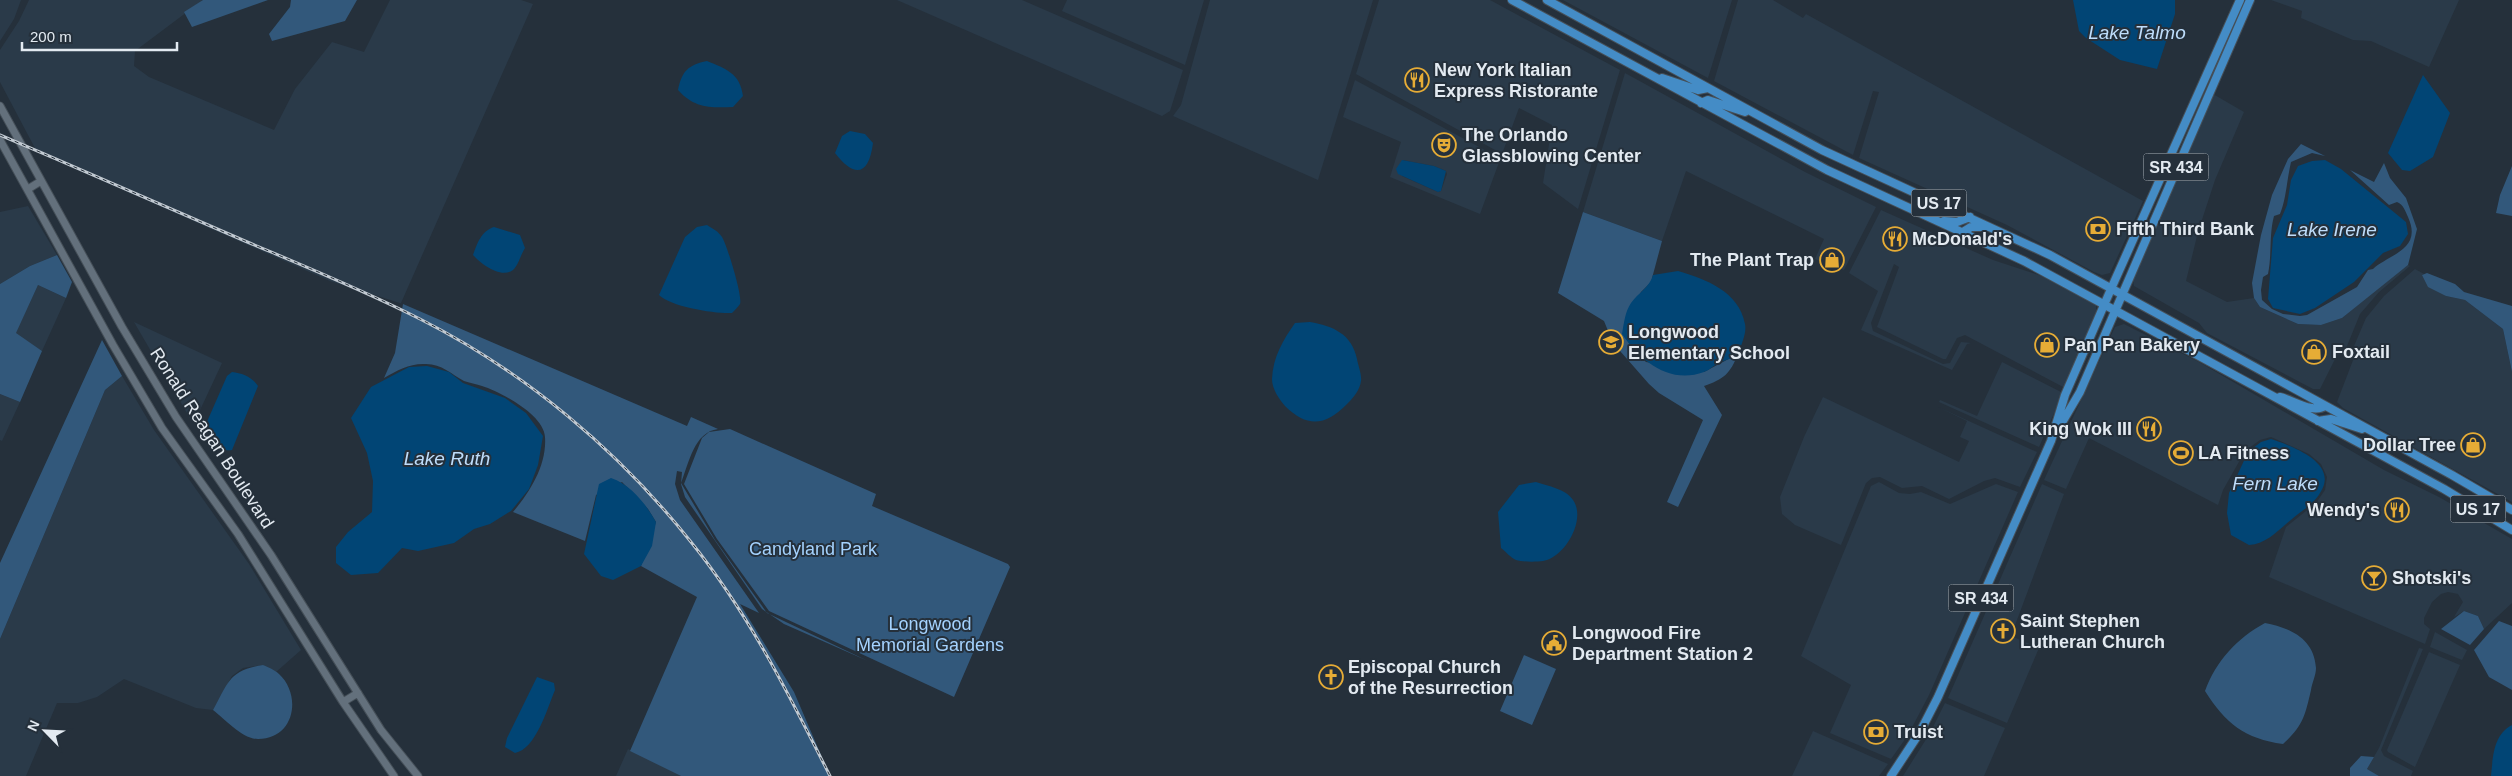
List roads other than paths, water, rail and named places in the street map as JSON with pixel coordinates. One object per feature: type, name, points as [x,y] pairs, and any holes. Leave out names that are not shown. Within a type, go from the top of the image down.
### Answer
[{"type":"main road","name":"US 17","points":[[1512,0],[1834,174],[2024,261],[2444,490],[2512,530]]},
{"type":"main road","name":"US 17","points":[[1547,0],[1759,116],[1854,165],[1992,227],[2110,289],[2452,475],[2512,510]]},
{"type":"main road","name":"SR 434","points":[[1892,776],[1935,703],[2051,441],[2065,395],[2110,289],[2240,0]]},
{"type":"main road","name":"SR 434","points":[[2051,441],[2075,401],[2250,0]]},
{"type":"main road","points":[[1652,76],[1677,82],[1698,90],[1708,88]]},
{"type":"main road","points":[[2199,94],[2198,106],[2201,111]]},
{"type":"main road","points":[[1701,103],[1708,100],[1759,116]]},
{"type":"main road","name":"Ronald Reagan Boulevard","points":[[0,106],[171,409],[272,555],[381,730],[418,776]]},
{"type":"main road","name":"Ronald Reagan Boulevard","points":[[0,140],[113,346],[162,428],[238,534],[343,702],[394,776]]},
{"type":"main road","points":[[28,190],[41,181]]},
{"type":"main road","points":[[1937,220],[1957,222],[1970,217]]},
{"type":"main road","points":[[1963,232],[1971,227],[1992,227]]},
{"type":"main road","points":[[2270,395],[2292,400],[2313,409],[2320,410],[2325,406]]},
{"type":"main road","points":[[2318,421],[2331,419],[2373,432]]},
{"type":"main road","points":[[2444,490],[2452,475]]},
{"type":"main road","points":[[343,702],[358,693]]},
{"type":"water","name":"Lake Talmo","points":[[2073,0],[2175,0],[2175,14],[2157,69],[2120,60],[2086,38],[2079,31]]},
{"type":"water","points":[[707,61],[731,73],[739,82],[743,96],[733,107],[696,104],[678,90],[687,70]]},
{"type":"water","points":[[2423,75],[2450,113],[2433,157],[2410,171],[2402,170],[2388,153]]},
{"type":"water","points":[[850,131],[865,134],[873,143],[868,162],[860,170],[849,167],[835,153],[842,136]]},
{"type":"water","points":[[1402,160],[1434,166],[1446,171],[1441,191],[1438,192],[1398,174],[1396,169]]},
{"type":"water","name":"Lake Irene","points":[[2325,160],[2341,169],[2406,222],[2408,234],[2400,246],[2383,253],[2354,282],[2315,308],[2300,314],[2273,308],[2268,299],[2273,238],[2287,205],[2291,180],[2298,166],[2312,161]]},
{"type":"water","points":[[707,225],[722,237],[734,271],[740,304],[732,313],[705,311],[683,306],[659,295],[685,237],[697,227]]},
{"type":"water","points":[[494,227],[520,235],[525,248],[515,268],[508,272],[497,272],[473,255],[483,235]]},
{"type":"water","points":[[1678,271],[1699,278],[1728,295],[1742,313],[1745,324],[1744,335],[1738,354],[1706,371],[1691,375],[1667,373],[1657,368],[1637,353],[1622,334],[1629,306],[1644,290],[1653,275]]},
{"type":"water","points":[[1310,322],[1334,329],[1346,337],[1354,350],[1361,379],[1358,391],[1347,404],[1332,417],[1316,422],[1301,418],[1285,406],[1278,397],[1272,383],[1277,356],[1291,329],[1295,323]]},
{"type":"water","name":"Lake Ruth","points":[[427,366],[449,372],[463,383],[505,398],[526,413],[543,436],[538,465],[529,489],[511,511],[490,524],[474,529],[454,543],[418,551],[402,548],[378,573],[351,575],[336,563],[336,547],[348,532],[372,512],[373,481],[367,453],[351,418],[371,387],[409,367]]},
{"type":"water","points":[[232,372],[246,376],[258,386],[232,450],[227,450],[218,446],[209,433],[206,424],[227,376]]},
{"type":"water","name":"Fern Lake","points":[[2271,439],[2311,457],[2324,473],[2324,482],[2320,493],[2307,507],[2267,539],[2249,545],[2231,535],[2227,513],[2229,493],[2248,452],[2261,442]]},
{"type":"water","points":[[611,478],[631,490],[648,509],[656,522],[652,546],[641,566],[613,580],[601,576],[584,554],[599,484]]},
{"type":"water","points":[[1536,482],[1556,488],[1570,496],[1577,508],[1577,518],[1571,537],[1559,553],[1543,561],[1519,561],[1512,558],[1501,548],[1498,512],[1519,485]]},
{"type":"water","points":[[537,677],[554,683],[555,690],[535,736],[522,750],[515,753],[505,747],[507,738]]},
{"type":"water","points":[[2512,725],[2512,776],[2491,776],[2495,747],[2501,735]]},
{"type":"railway","points":[[0,135],[399,308],[459,340],[496,363],[568,416],[633,476],[663,508],[712,569],[750,626],[830,776]]},
{"type":"place","name":"New York Italian Express Ristorante","points":[[1417,80]]},
{"type":"place","name":"The Orlando Glassblowing Center","points":[[1444,145]]},
{"type":"place","name":"Fifth Third Bank","points":[[2098,229]]},
{"type":"place","name":"McDonald's","points":[[1895,239]]},
{"type":"place","name":"The Plant Trap","points":[[1832,260]]},
{"type":"place","name":"Longwood Elementary School","points":[[1611,342]]},
{"type":"place","name":"Pan Pan Bakery","points":[[2047,345]]},
{"type":"place","name":"Foxtail","points":[[2314,352]]},
{"type":"place","name":"King Wok III","points":[[2149,429]]},
{"type":"place","name":"Dollar Tree","points":[[2473,445]]},
{"type":"place","name":"LA Fitness","points":[[2181,453]]},
{"type":"place","name":"Wendy's","points":[[2397,510]]},
{"type":"place","name":"Shotski's","points":[[2374,578]]},
{"type":"place","name":"Saint Stephen Lutheran Church","points":[[2003,631]]},
{"type":"place","name":"Longwood Fire Department Station 2","points":[[1554,643]]},
{"type":"place","name":"Episcopal Church of the Resurrection","points":[[1331,677]]},
{"type":"place","name":"Truist","points":[[1876,732]]},
{"type":"park label","name":"Candyland Park","points":[[813,549]]},
{"type":"park label","name":"Longwood Memorial Gardens","points":[[930,634]]}]
